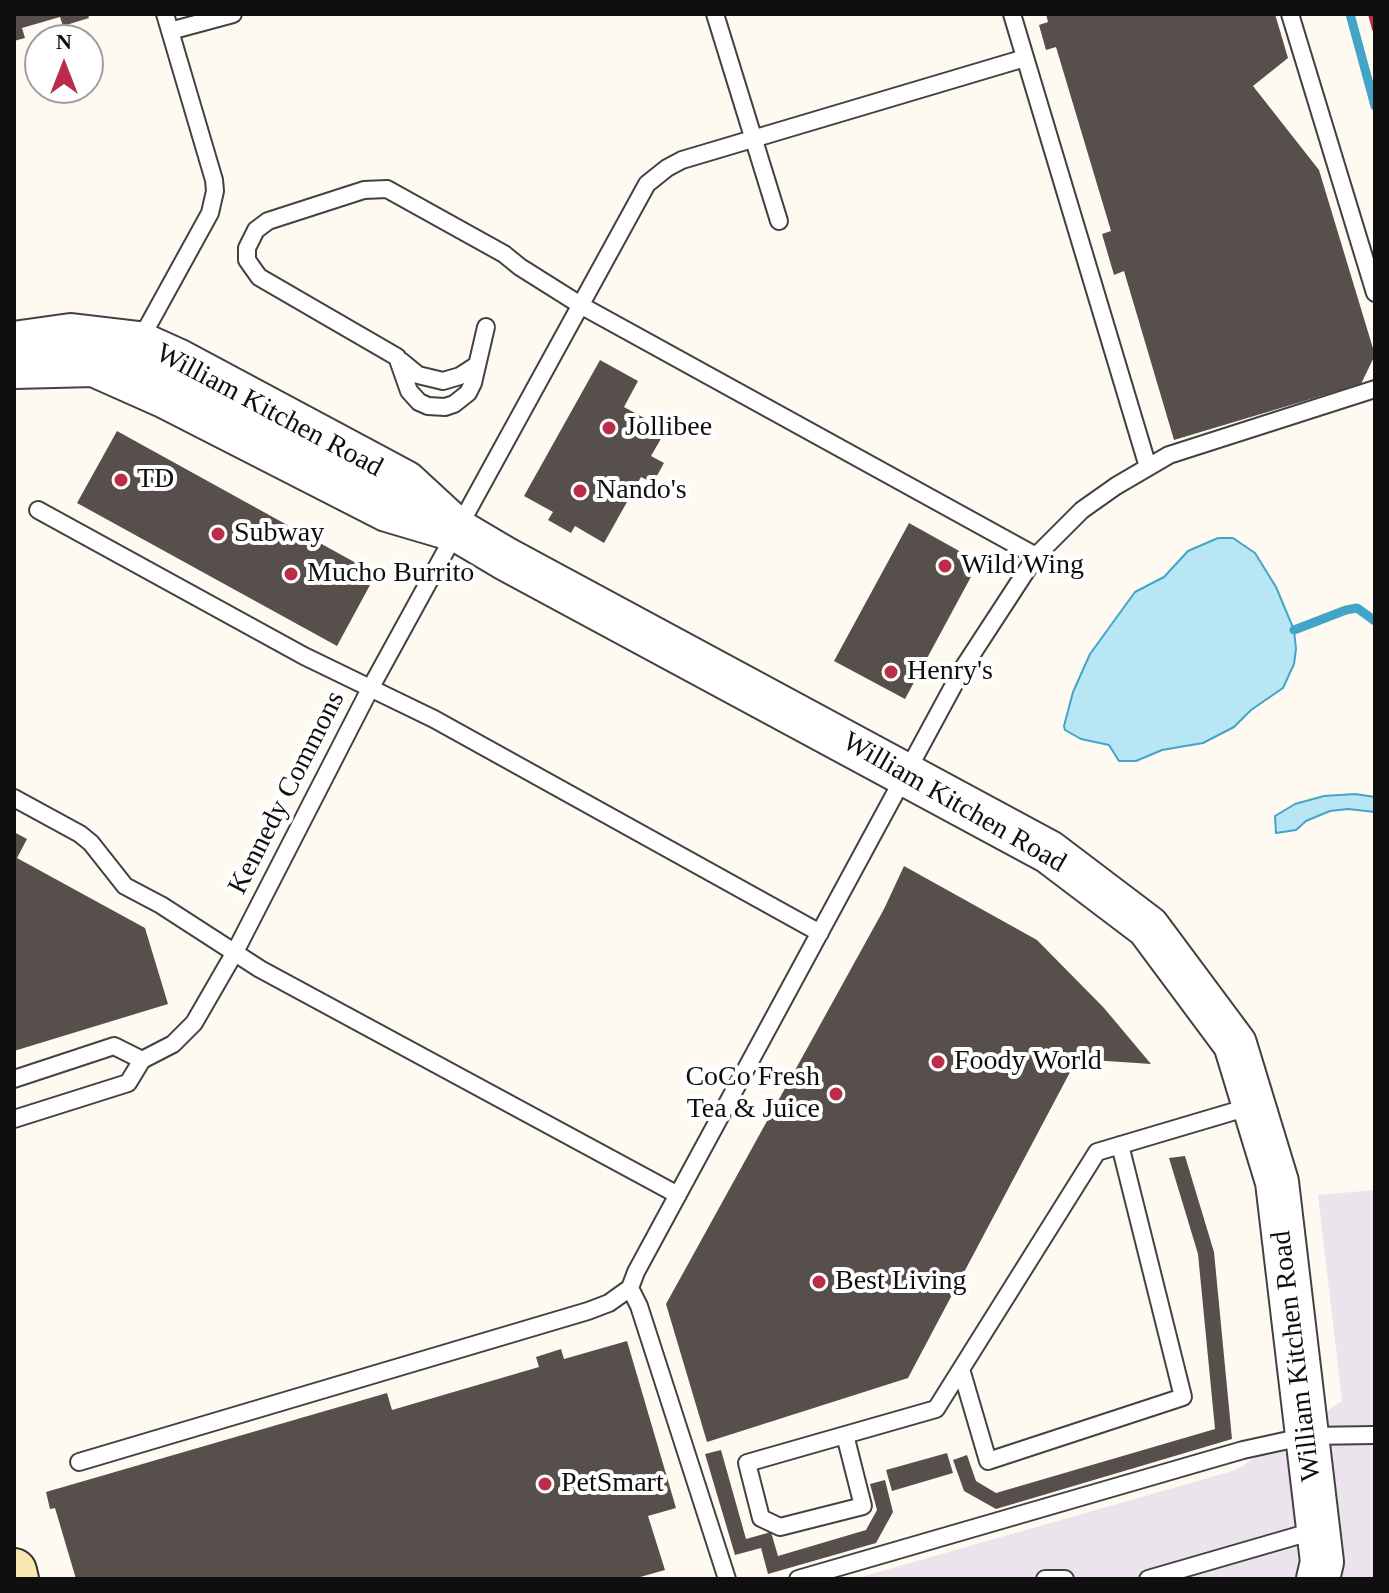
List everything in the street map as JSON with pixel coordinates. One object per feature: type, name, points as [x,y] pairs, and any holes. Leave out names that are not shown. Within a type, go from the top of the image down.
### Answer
[{"type":"main road","points":[[14,1571],[16,1579]]},
{"type":"street","name":"William Kitchen Road","points":[[14,343],[71,335],[139,343],[179,361],[405,482],[457,530]]},
{"type":"street","name":"William Kitchen Road","points":[[14,367],[94,365],[166,397],[387,510],[457,530],[1049,852],[1148,927],[1235,1044],[1277,1182],[1323,1562]]},
{"type":"lane","points":[[139,343],[210,213],[215,191],[165,14]]},
{"type":"lane","points":[[170,31],[233,14]]},
{"type":"lane","points":[[715,14],[779,221]]},
{"type":"lane","points":[[1012,14],[1148,467]]},
{"type":"lane","points":[[1290,14],[1375,293]]},
{"type":"lane","name":"Kennedy Commons","points":[[14,1119],[128,1083],[142,1060],[173,1044],[194,1023],[235,952],[371,687],[582,306],[640,193],[654,177],[682,160],[1025,58]]},
{"type":"lane","points":[[477,365],[451,380],[434,380],[418,375],[397,357],[253,272],[246,254],[256,230],[268,221],[364,190],[387,189],[504,254],[582,306],[1036,556]]},
{"type":"lane","points":[[397,357],[413,397],[419,402],[445,407],[461,400],[473,383],[486,327]]},
{"type":"lane","points":[[79,1462],[588,1311],[609,1303],[630,1288],[963,668],[1036,556],[1082,510],[1169,455],[1375,389]]},
{"type":"lane","points":[[38,510],[304,656],[434,719],[820,933]]},
{"type":"lane","points":[[14,798],[80,834],[91,843],[125,886],[301,992],[678,1195]]},
{"type":"lane","points":[[14,1079],[114,1046],[142,1060]]},
{"type":"lane","points":[[845,1435],[863,1506],[780,1527],[761,1518],[747,1463],[845,1435],[936,1409],[1097,1152],[1254,1105]]},
{"type":"lane","points":[[961,1369],[988,1461],[1183,1397],[1120,1145]]},
{"type":"lane","points":[[630,1288],[639,1306],[727,1579]]},
{"type":"lane","points":[[798,1579],[1243,1450],[1307,1436],[1375,1435]]},
{"type":"lane","points":[[1148,1579],[1323,1562]]},
{"type":"lane","points":[[1045,1579],[1065,1579]]},
{"type":"shaded area","points":[[1375,1190],[1375,1579],[854,1579],[1236,1470],[1342,1401],[1318,1195]]},
{"type":"water","points":[[1218,538],[1233,538],[1255,553],[1276,587],[1294,630],[1296,649],[1294,664],[1283,688],[1251,710],[1234,727],[1203,743],[1162,750],[1136,761],[1119,761],[1109,745],[1081,739],[1065,730],[1073,692],[1090,654],[1135,592],[1164,577],[1188,551]]},
{"type":"water","points":[[1355,794],[1375,797],[1375,812],[1330,811],[1306,821],[1296,830],[1276,833],[1275,816],[1295,804],[1324,796]]},
{"type":"building","points":[[14,14],[88,14],[89,18],[70,24],[62,24],[60,17],[24,24],[24,38],[14,41]]},
{"type":"building","points":[[1046,14],[1275,14],[1288,58],[1253,86],[1319,170],[1375,355],[1361,384],[1174,440],[1124,271],[1114,275],[1102,234],[1111,231],[1056,47],[1046,50],[1039,25],[1048,22]]},
{"type":"building","points":[[600,360],[638,381],[624,407],[666,430],[651,456],[664,463],[653,483],[641,477],[604,543],[575,526],[571,533],[548,520],[553,512],[524,496]]},
{"type":"building","points":[[117,431],[376,574],[337,646],[77,503]]},
{"type":"building","points":[[909,523],[979,562],[905,699],[834,661]]},
{"type":"building","points":[[14,832],[27,839],[17,858],[145,928],[168,1004],[14,1051]]},
{"type":"building","points":[[904,866],[1037,940],[1104,1008],[1151,1064],[1077,1059],[908,1378],[707,1442],[666,1304],[884,909]]},
{"type":"building","points":[[1185,1156],[1214,1252],[1232,1439],[996,1509],[964,1491],[953,1460],[967,1455],[976,1481],[996,1493],[1215,1429],[1198,1254],[1169,1158]]},
{"type":"building","points":[[627,1341],[676,1508],[648,1516],[665,1570],[633,1579],[76,1579],[55,1508],[50,1509],[46,1492],[387,1393],[392,1410],[539,1367],[536,1357],[561,1349],[564,1359]]},
{"type":"building","points":[[721,1450],[746,1539],[771,1532],[778,1556],[866,1530],[877,1510],[870,1484],[885,1480],[893,1512],[876,1543],[768,1574],[761,1548],[735,1555],[705,1454]]},
{"type":"building","points":[[947,1453],[953,1473],[892,1491],[886,1470]]},
{"type":"waterway","points":[[1350,14],[1375,106]]},
{"type":"waterway","points":[[1294,630],[1357,608],[1375,621]]},
{"type":"railway","points":[[1371,14],[1375,29]]},
{"type":"place","name":"Jollibee","points":[[609,428]]},
{"type":"place","name":"TD","points":[[121,480]]},
{"type":"place","name":"Nando's","points":[[580,491]]},
{"type":"place","name":"Subway","points":[[218,534]]},
{"type":"place","name":"Wild Wing","points":[[945,566]]},
{"type":"place","name":"Mucho Burrito","points":[[291,574]]},
{"type":"place","name":"Henry's","points":[[891,672]]},
{"type":"place","name":"Foody World","points":[[938,1062]]},
{"type":"place","name":"CoCo Fresh Tea & Juice","points":[[836,1094]]},
{"type":"place","name":"Best Living","points":[[819,1282]]},
{"type":"place","name":"PetSmart","points":[[545,1484]]}]
